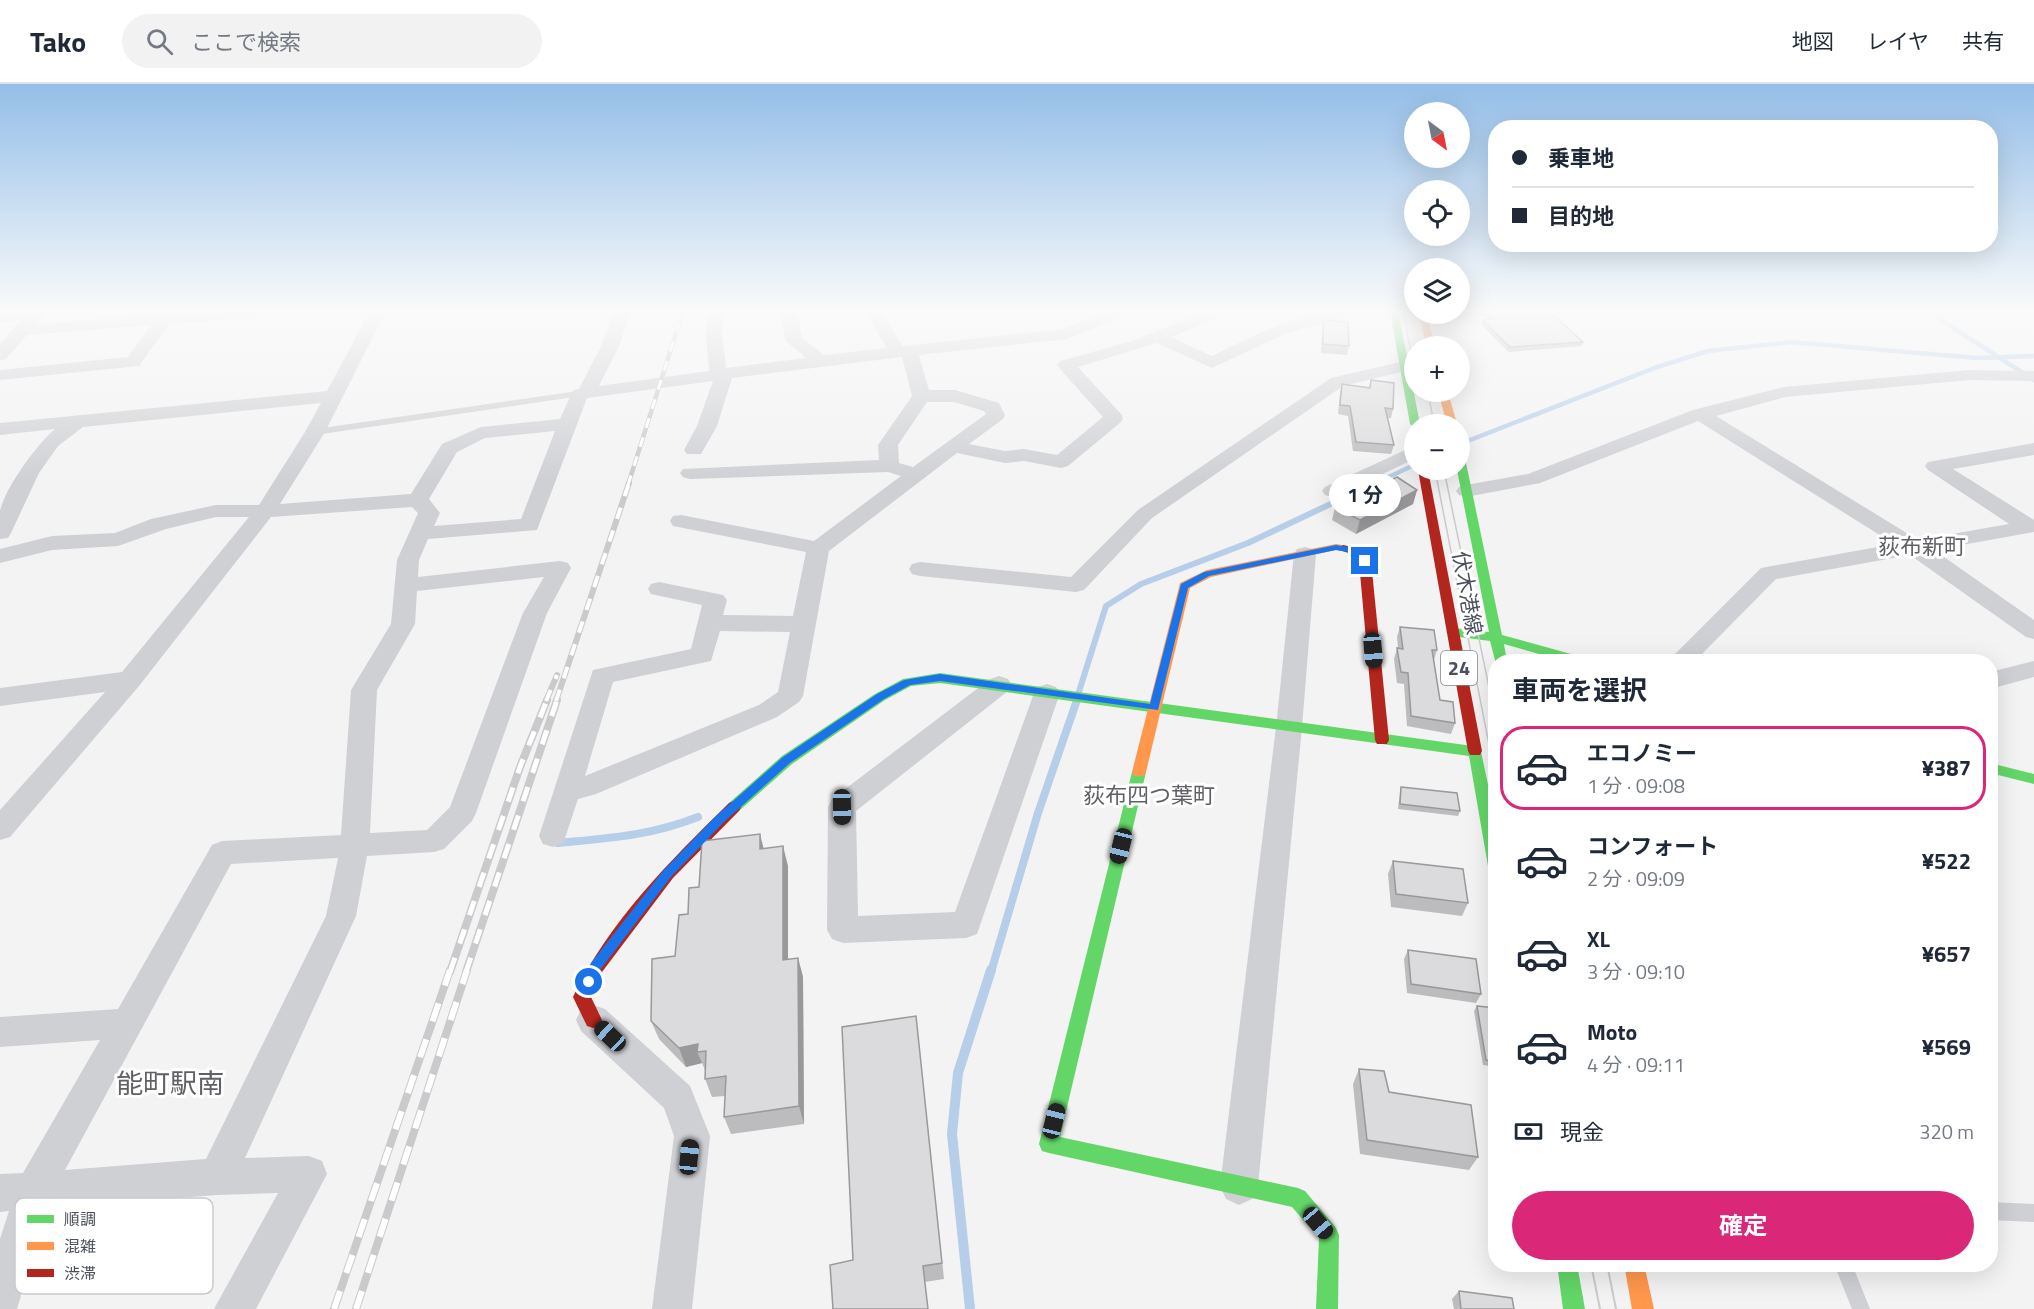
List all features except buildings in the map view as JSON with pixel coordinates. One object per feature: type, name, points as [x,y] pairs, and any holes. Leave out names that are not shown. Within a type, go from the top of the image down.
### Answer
[{"type":"street","points":[[0,375],[70,368]]},
{"type":"street","points":[[0,829],[130,680],[265,511],[315,432],[348,368]]},
{"type":"street","points":[[422,533],[529,525],[569,424],[598,368]]},
{"type":"street","points":[[694,450],[707,426],[721,376],[720,368]]},
{"type":"street","points":[[583,394],[777,368]]},
{"type":"street","points":[[910,368],[921,396]]},
{"type":"street","points":[[955,447],[1005,457],[1024,455],[1061,462],[1114,418],[1069,368]]},
{"type":"street","points":[[920,569],[1076,585],[1145,514],[1337,382],[1395,368]]},
{"type":"street","points":[[1466,491],[1533,478],[1700,414],[1795,390],[1970,375],[2034,376]]},
{"type":"street","points":[[0,429],[334,396]]},
{"type":"street","points":[[567,790],[586,787],[768,711],[790,696],[818,548],[996,415],[992,407],[955,396],[921,396]]},
{"type":"street","points":[[889,466],[888,445],[921,396]]},
{"type":"street","points":[[1700,414],[1914,547],[2034,631]]},
{"type":"street","points":[[0,533],[29,472],[51,442],[79,420]]},
{"type":"street","points":[[418,500],[449,448],[481,433],[569,424]]},
{"type":"street","points":[[2031,526],[1935,466],[2034,449]]},
{"type":"street","points":[[1332,491],[1404,457]]},
{"type":"street","points":[[690,473],[889,466],[916,474]]},
{"type":"street","name":"伏木港線","points":[[1425,480],[1488,823]]},
{"type":"street","name":"伏木港線","points":[[1464,480],[1499,654]]},
{"type":"street","points":[[0,556],[52,543],[118,539],[159,524],[216,511],[265,511],[418,500]]},
{"type":"street","points":[[217,1177],[341,916],[355,845],[363,690],[402,624],[408,560],[429,513],[418,500]]},
{"type":"street","points":[[681,521],[818,548]]},
{"type":"street","points":[[1687,654],[1769,573],[2031,526]]},
{"type":"street","points":[[1327,1309],[1329,1235],[1298,1198],[1049,1144],[1184,586],[1207,574],[1336,547],[1356,551],[1365,561],[1382,740]]},
{"type":"street","points":[[1239,1186],[1289,727],[1305,554]]},
{"type":"street","points":[[17,1192],[127,1023],[222,853],[434,841],[462,813],[536,613],[560,568],[407,585]]},
{"type":"street","points":[[553,836],[602,676],[702,655],[716,600],[659,589]]},
{"type":"street","points":[[710,623],[804,624]]},
{"type":"street","points":[[1452,632],[1495,637],[1556,654]]},
{"type":"street","points":[[1998,679],[2034,669]]},
{"type":"street","points":[[672,1309],[692,1136],[678,1098],[593,1020],[582,997],[596,967],[667,874],[720,819],[787,760],[880,697],[908,682],[940,678],[1475,752]]},
{"type":"street","points":[[0,697],[130,680]]},
{"type":"street","points":[[999,685],[842,807],[843,930],[966,925],[1047,693]]},
{"type":"street","points":[[1998,770],[2034,779]]},
{"type":"street","points":[[0,1032],[127,1023]]},
{"type":"street","points":[[17,1192],[217,1177],[309,1174],[234,1309]]},
{"type":"street","points":[[0,1303],[15,1205]]},
{"type":"street","points":[[1568,1272],[1574,1309]]},
{"type":"street","points":[[1636,1272],[1644,1309]]},
{"type":"lane","points":[[315,432],[583,394]]},
{"type":"lane","points":[[1998,1211],[2034,1213]]},
{"type":"lane","points":[[1846,1272],[1861,1309]]},
{"type":"waterway","points":[[1470,440],[1654,368]]},
{"type":"waterway","points":[[2016,368],[2034,380]]},
{"type":"waterway","points":[[1372,485],[1404,470]]},
{"type":"waterway","points":[[1076,701],[1106,606],[1141,584],[1248,543],[1375,483]]},
{"type":"waterway","points":[[991,972],[1038,813],[1077,700]]},
{"type":"waterway","points":[[558,843],[646,832],[698,817]]},
{"type":"waterway","points":[[970,1309],[952,1134],[958,1073],[991,970]]},
{"type":"tram line","points":[[1430,402],[1432,414]]},
{"type":"tram line","points":[[1437,480],[1488,739]]},
{"type":"tram line","points":[[1446,480],[1488,682]]},
{"type":"tram line","points":[[1593,1272],[1600,1309]]},
{"type":"tram line","points":[[1609,1272],[1616,1309]]},
{"type":"railway","points":[[628,485],[665,368]]},
{"type":"railway","points":[[556,701],[629,483]]},
{"type":"railway","points":[[546,701],[557,675]]},
{"type":"railway","points":[[450,972],[520,767],[547,700]]},
{"type":"railway","points":[[466,972],[557,700]]},
{"type":"railway","points":[[334,1309],[450,970]]},
{"type":"railway","points":[[356,1309],[467,970]]},
{"type":"traffic: fast","points":[[1405,368],[1413,414]]},
{"type":"traffic: fast","points":[[1464,480],[1499,654]]},
{"type":"traffic: fast","points":[[1452,632],[1495,637],[1556,654]]},
{"type":"traffic: fast","points":[[734,807],[787,760],[880,697],[908,682],[940,678],[1475,752]]},
{"type":"traffic: fast","points":[[1475,751],[1488,822]]},
{"type":"traffic: fast","points":[[1998,770],[2034,779]]},
{"type":"traffic: fast","points":[[1139,772],[1049,1144],[1298,1198],[1329,1235],[1327,1309]]},
{"type":"traffic: fast","points":[[1568,1272],[1574,1309]]},
{"type":"traffic: slow","points":[[1446,402],[1449,414]]},
{"type":"traffic: slow","points":[[1139,772],[1184,586],[1207,574],[1336,547],[1343,548]]},
{"type":"traffic: slow","points":[[1636,1272],[1643,1309]]},
{"type":"traffic: jam","points":[[1425,480],[1475,751]]},
{"type":"traffic: jam","points":[[1343,548],[1356,551],[1365,561],[1382,740]]},
{"type":"traffic: jam","points":[[593,1020],[582,997],[596,967],[667,874],[734,807]]},
{"type":"district","name":"荻布新町","points":[[1922,546]]},
{"type":"district","name":"荻布四つ葉町","points":[[1149,795]]},
{"type":"district","name":"能町駅南","points":[[170,1084]]},
{"type":"route","points":[[589,982],[596,967],[667,874],[720,819],[787,760],[880,697],[908,682],[940,678],[1154,708],[1184,586],[1207,574],[1336,547],[1356,551],[1365,561]]}]
